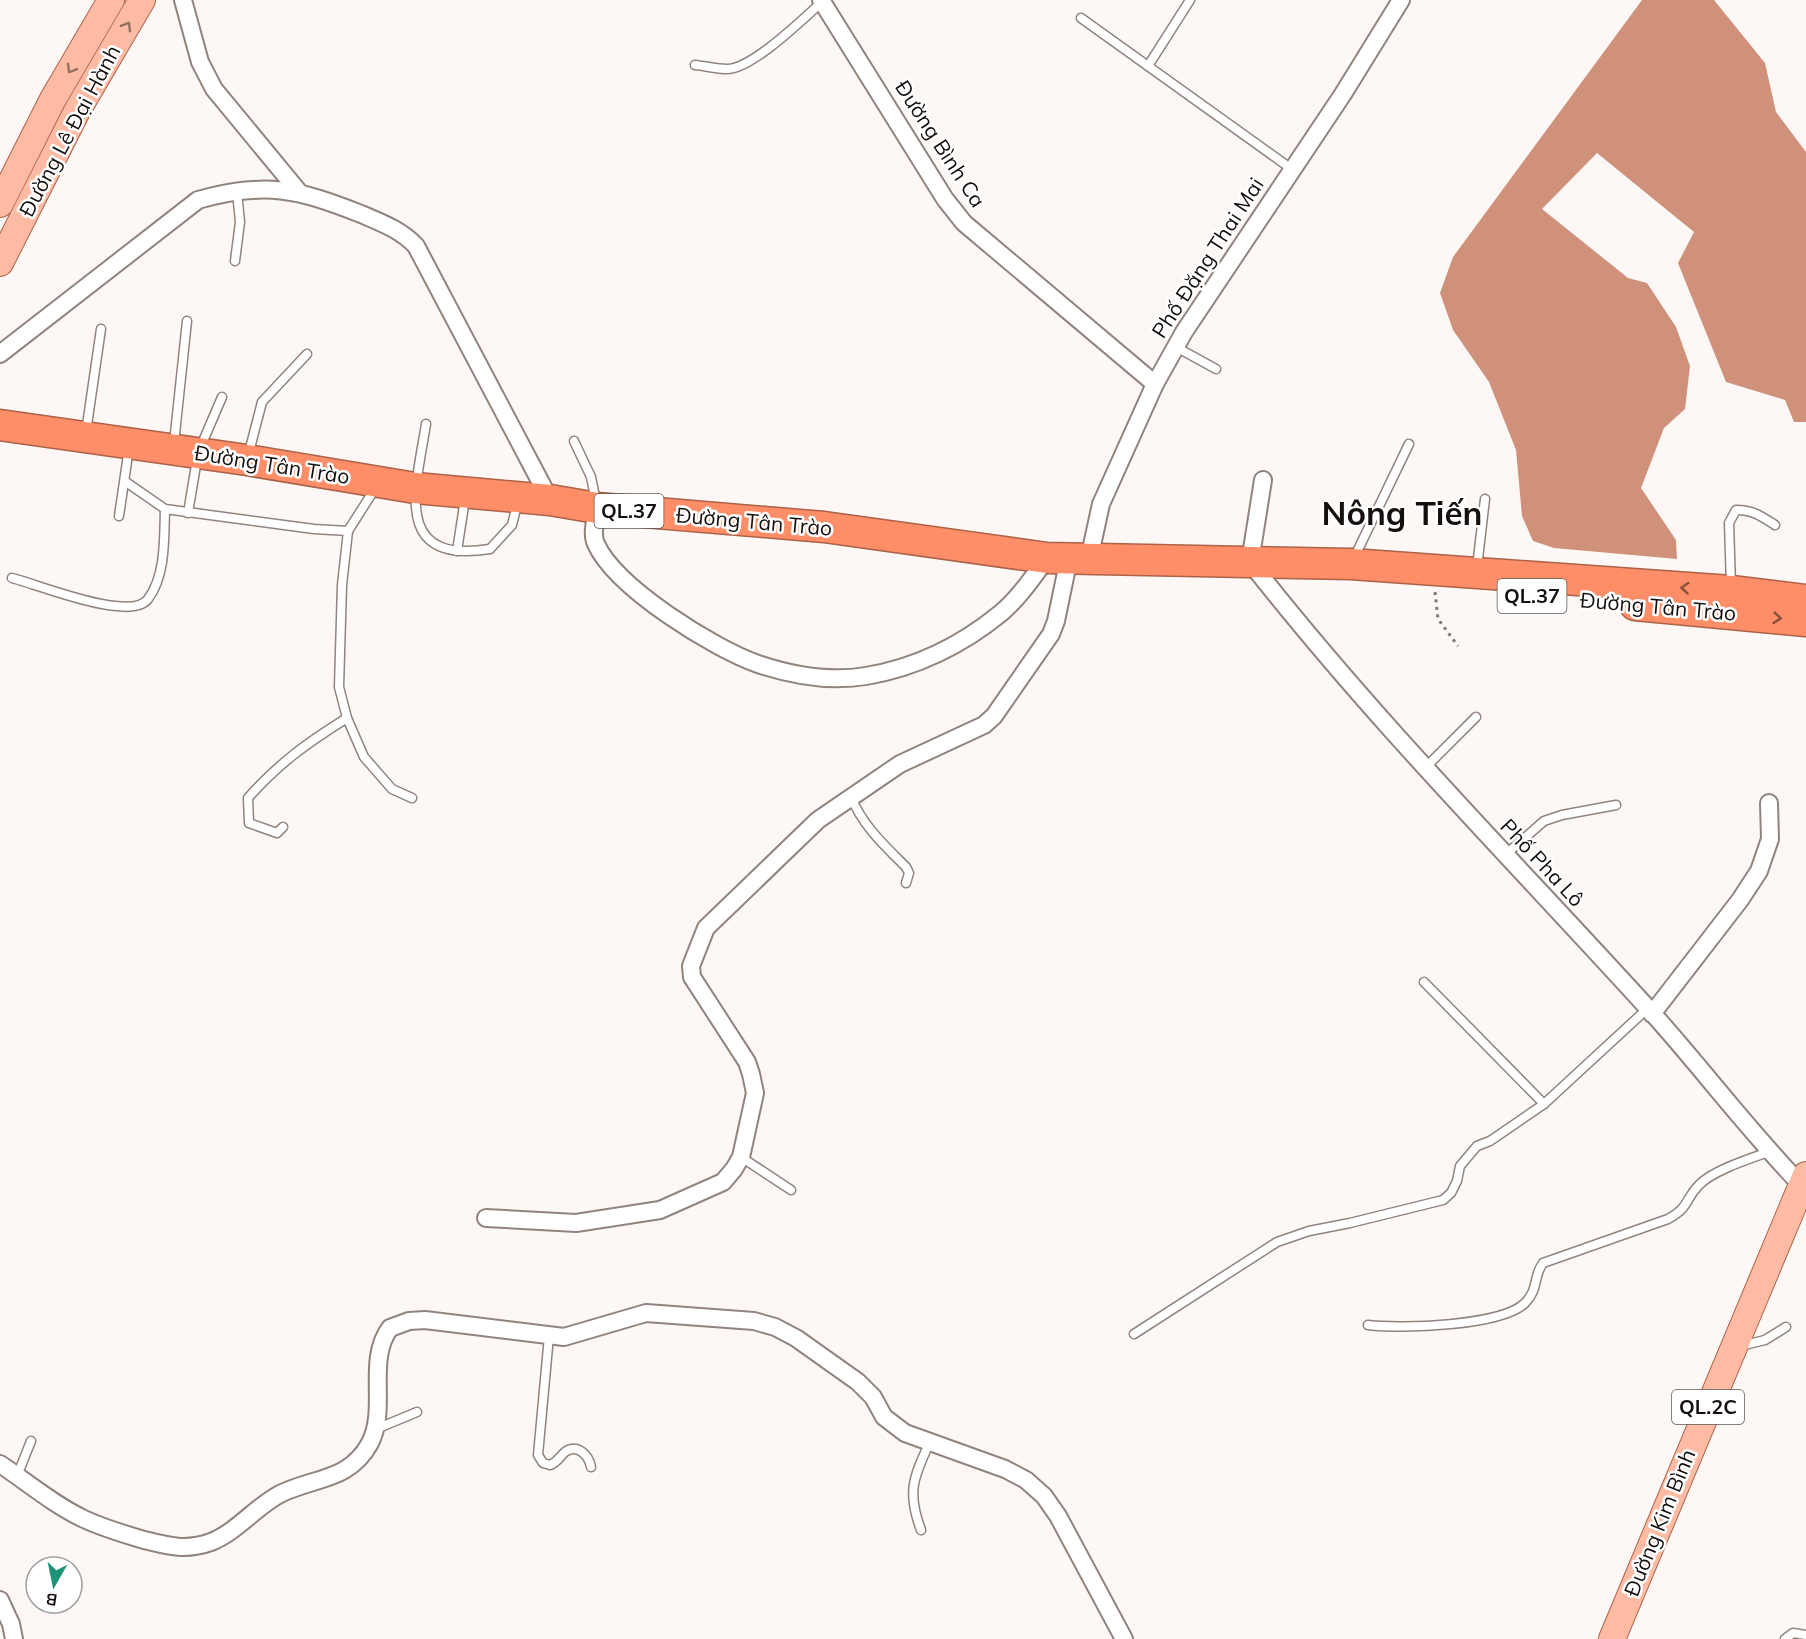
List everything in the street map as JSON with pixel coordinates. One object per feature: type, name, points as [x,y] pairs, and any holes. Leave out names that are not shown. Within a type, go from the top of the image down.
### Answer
[{"type":"highway","name":"Đường Tân Trào","points":[[0,425],[247,460],[415,488],[550,500],[597,508],[824,527],[1068,558],[1351,564],[1476,572],[1727,602],[1806,621]]},
{"type":"highway","name":"Đường Tân Trào","points":[[1255,562],[1328,579],[1435,588],[1727,602],[1806,600]]},
{"type":"main road","name":"Đường Lê Đại Hành","points":[[0,204],[53,99],[111,0]]},
{"type":"main road","name":"Đường Lê Đại Hành","points":[[0,263],[77,111],[142,0]]},
{"type":"main road","name":"Đường Kim Bình","points":[[1612,1639],[1804,1183]]},
{"type":"street","points":[[183,0],[200,62],[214,89],[300,192]]},
{"type":"street","name":"Phố Đặng Thai Mai","points":[[741,1157],[755,1093],[747,1062],[692,978],[691,966],[706,928],[818,820],[900,764],[984,725],[994,716],[1051,634],[1056,621],[1068,558],[1101,504],[1155,384],[1176,347],[1344,94],[1401,0]]},
{"type":"street","name":"Đường Bình Ca","points":[[821,1],[945,199],[964,223],[1155,384]]},
{"type":"street","points":[[0,354],[198,200],[237,192],[276,189],[300,192],[390,226],[405,235],[416,246],[550,500]]},
{"type":"street","points":[[1255,562],[1263,480]]},
{"type":"street","points":[[597,508],[595,542],[608,564],[622,579],[663,610],[732,653],[759,664],[807,676],[867,676],[924,661],[946,651],[1001,613],[1018,596],[1068,558]]},
{"type":"street","name":"Phố Pha Lô","points":[[1255,562],[1299,625],[1424,770],[1650,1011],[1772,1151],[1804,1183]]},
{"type":"street","points":[[1650,1011],[1740,900],[1759,871],[1770,839],[1769,803]]},
{"type":"street","points":[[486,1218],[576,1223],[660,1210],[723,1182],[741,1157]]},
{"type":"street","points":[[0,1464],[82,1518],[112,1531],[177,1549],[195,1547],[214,1541],[275,1497],[296,1487],[342,1473],[358,1462],[371,1440],[380,1347],[390,1328],[409,1321],[425,1320],[564,1337],[646,1313],[754,1321],[796,1338],[858,1382],[873,1397],[884,1417],[905,1433],[929,1444],[1005,1469],[1026,1479],[1044,1496],[1058,1516],[1124,1639]]},
{"type":"street","points":[[0,1600],[11,1624],[14,1639]]},
{"type":"lane","points":[[1148,66],[1190,0]]},
{"type":"lane","points":[[695,65],[728,69],[739,67],[777,43],[821,1]]},
{"type":"lane","points":[[1081,18],[1293,170]]},
{"type":"lane","points":[[235,261],[240,222],[237,192]]},
{"type":"lane","points":[[187,321],[185,452],[188,513]]},
{"type":"lane","points":[[86,436],[101,329]]},
{"type":"lane","points":[[1176,347],[1216,369]]},
{"type":"lane","points":[[247,460],[262,402],[268,392],[307,354]]},
{"type":"lane","points":[[185,452],[222,398]]},
{"type":"lane","points":[[426,424],[415,488],[416,523],[426,538],[457,551],[490,549],[512,525],[519,498]]},
{"type":"lane","points":[[574,441],[591,477],[597,508]]},
{"type":"lane","points":[[119,516],[126,482],[129,444]]},
{"type":"lane","points":[[1351,564],[1409,444]]},
{"type":"lane","points":[[126,482],[165,509],[348,531]]},
{"type":"lane","points":[[379,482],[348,531],[342,585],[339,687],[347,718],[364,757],[392,789],[412,798]]},
{"type":"lane","points":[[457,551],[466,493]]},
{"type":"lane","points":[[1476,572],[1485,499]]},
{"type":"lane","points":[[12,578],[36,584],[65,596],[119,606],[139,605],[148,600],[158,578],[165,509]]},
{"type":"lane","points":[[1727,602],[1731,516],[1736,510],[1747,510],[1757,513],[1775,525]]},
{"type":"lane","points":[[1424,770],[1476,717]]},
{"type":"lane","points":[[283,827],[277,833],[249,824],[248,798],[274,768],[305,743],[347,718]]},
{"type":"lane","points":[[851,797],[858,814],[874,836],[906,867],[909,873],[906,883]]},
{"type":"lane","points":[[1504,855],[1544,821],[1562,815],[1616,805]]},
{"type":"lane","points":[[1425,982],[1544,1104]]},
{"type":"lane","points":[[1134,1334],[1277,1242],[1309,1231],[1443,1200],[1454,1187],[1460,1166],[1477,1146],[1544,1104],[1650,1011]]},
{"type":"lane","points":[[1368,1325],[1414,1328],[1510,1313],[1523,1305],[1534,1293],[1539,1269],[1543,1263],[1668,1219],[1684,1209],[1699,1185],[1709,1178],[1772,1151]]},
{"type":"lane","points":[[741,1157],[790,1190]]},
{"type":"lane","points":[[1733,1347],[1765,1340],[1786,1327]]},
{"type":"lane","points":[[549,1336],[538,1455],[543,1463],[550,1465],[557,1462],[565,1452],[573,1449],[580,1450],[589,1458],[591,1467]]},
{"type":"lane","points":[[373,1430],[417,1413]]},
{"type":"lane","points":[[17,1476],[31,1441]]},
{"type":"lane","points":[[921,1530],[912,1504],[912,1493],[914,1476],[929,1444]]},
{"type":"lane","points":[[1785,1639],[1793,1633],[1806,1635]]},
{"type":"path","points":[[1435,588],[1438,618],[1458,646]]},
{"type":"shaded area","points":[[1642,0],[1714,0],[1765,63],[1776,112],[1806,152],[1806,422],[1794,422],[1785,400],[1726,382],[1678,263],[1694,232],[1597,153],[1542,209],[1628,278],[1647,283],[1676,327],[1690,366],[1685,409],[1664,428],[1641,488],[1676,540],[1677,559],[1554,548],[1533,541],[1522,516],[1516,450],[1489,382],[1453,330],[1440,293],[1453,257]]},
{"type":"district","name":"Nông Tiến","points":[[1402,513]]}]
